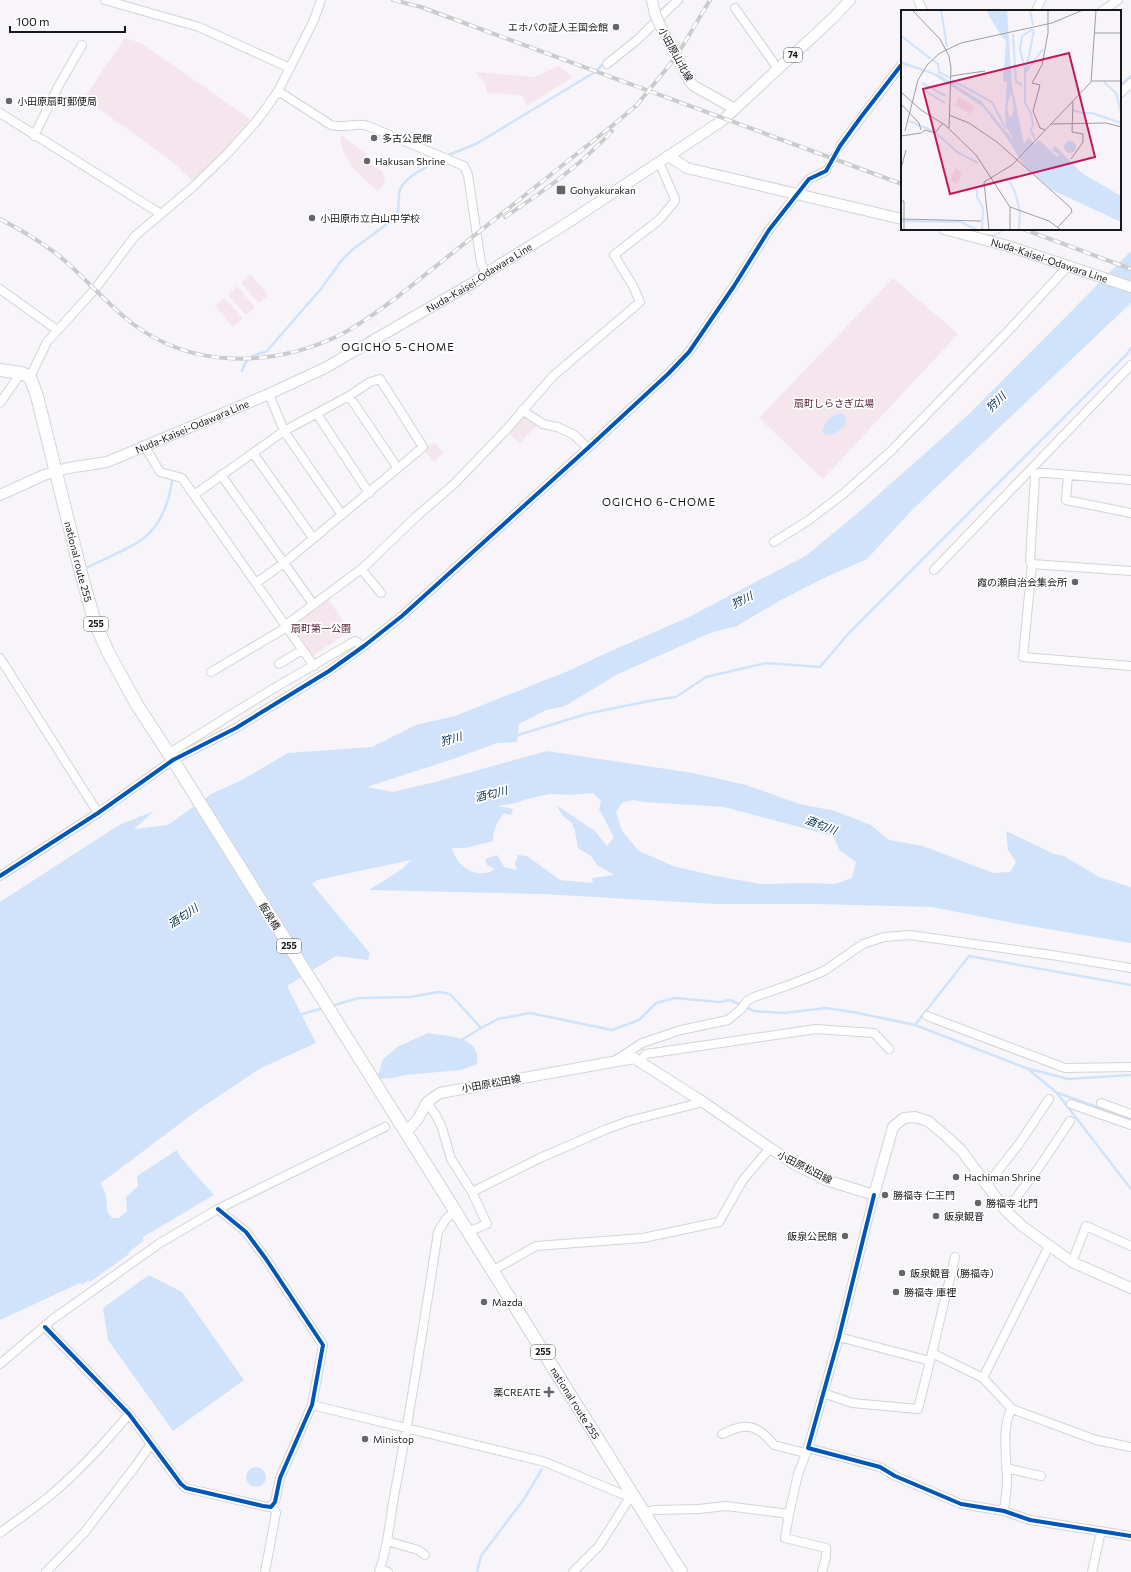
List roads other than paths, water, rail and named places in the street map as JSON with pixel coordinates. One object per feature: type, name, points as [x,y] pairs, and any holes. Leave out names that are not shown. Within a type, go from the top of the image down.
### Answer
[{"type":"highway","points":[[0,370],[26,375]]},
{"type":"highway","name":"national route 255","points":[[26,375],[37,396],[82,577],[95,623],[108,652],[137,705],[171,757]]},
{"type":"highway","name":"飯泉橋","points":[[171,757],[406,1132]]},
{"type":"highway","name":"national route 255","points":[[406,1132],[681,1572]]},
{"type":"main road","name":"小田原山北線","points":[[652,0],[654,14],[690,82],[694,86],[736,109]]},
{"type":"main road","name":"74","points":[[669,156],[736,109],[850,0]]},
{"type":"main road","name":"Nuda-Kaisei-Odawara Line","points":[[0,495],[56,471],[107,462],[144,445],[270,394],[325,368],[476,281],[486,273],[561,227],[669,156]]},
{"type":"main road","points":[[669,156],[687,168],[901,219]]},
{"type":"main road","name":"Nuda-Kaisei-Odawara Line","points":[[954,230],[964,231],[1131,287]]},
{"type":"main road","name":"小田原松田線","points":[[427,1102],[440,1093],[634,1058],[703,1102],[796,1165],[826,1180],[874,1195]]},
{"type":"main road","points":[[406,1132],[418,1119],[427,1102]]},
{"type":"main road","points":[[874,1195],[893,1126],[904,1118],[915,1117],[928,1121],[961,1150],[986,1186],[1006,1211],[1022,1226],[1072,1262],[1131,1288]]},
{"type":"street","points":[[105,0],[199,28],[290,68]]},
{"type":"street","points":[[0,403],[26,375],[47,342],[95,289],[135,236],[194,186],[227,154],[255,123],[278,91],[314,20],[321,0]]},
{"type":"street","points":[[607,64],[637,40],[678,0]]},
{"type":"street","points":[[918,0],[923,10]]},
{"type":"street","points":[[1036,10],[1041,0]]},
{"type":"street","points":[[1103,10],[1118,0]]},
{"type":"street","points":[[735,8],[778,68]]},
{"type":"street","points":[[34,136],[59,86],[82,45]]},
{"type":"street","points":[[840,146],[901,65]]},
{"type":"street","points":[[1121,92],[1131,83]]},
{"type":"street","points":[[278,91],[331,125],[363,124],[464,166],[467,171],[481,263],[486,273]]},
{"type":"street","points":[[0,113],[34,136],[161,214]]},
{"type":"street","points":[[211,672],[286,626],[361,570],[417,516],[454,484],[505,431],[522,410],[554,376],[640,302],[633,286],[614,255],[659,220],[675,201],[659,162]]},
{"type":"street","points":[[171,757],[236,728],[329,671],[402,616],[668,374],[688,352],[734,286],[769,230],[797,194],[809,179],[826,171]]},
{"type":"street","points":[[774,542],[809,520],[843,494],[890,452],[1071,267]]},
{"type":"street","points":[[0,289],[57,330]]},
{"type":"street","points":[[934,570],[1131,365]]},
{"type":"street","points":[[194,495],[284,431],[349,396],[370,382],[380,379],[423,447],[397,467],[369,493],[284,563],[256,583]]},
{"type":"street","points":[[270,394],[284,431],[342,515]]},
{"type":"street","points":[[349,396],[397,467]]},
{"type":"street","points":[[522,410],[543,424],[557,427],[573,434],[588,448]]},
{"type":"street","points":[[317,414],[369,493]]},
{"type":"street","points":[[144,445],[160,472],[182,478],[314,666]]},
{"type":"street","points":[[253,452],[313,538]]},
{"type":"street","points":[[1033,468],[1039,474]]},
{"type":"street","points":[[1131,480],[1068,475],[1039,474],[1035,476],[1030,561],[1032,564],[1023,657],[1131,666]]},
{"type":"street","points":[[221,475],[314,604]]},
{"type":"street","points":[[1068,475],[1066,500],[1131,513]]},
{"type":"street","points":[[1032,564],[1131,570]]},
{"type":"street","points":[[361,570],[381,593]]},
{"type":"street","points":[[0,876],[98,813],[171,757],[272,690],[356,641],[364,646]]},
{"type":"street","points":[[279,664],[302,650]]},
{"type":"street","points":[[0,658],[98,813]]},
{"type":"street","points":[[614,1061],[642,1043],[681,1030],[728,1020],[741,1009],[747,1001],[824,971],[863,944],[884,936],[910,935],[1131,968]]},
{"type":"street","points":[[927,1016],[1065,1068],[1131,1067]]},
{"type":"street","points":[[640,1061],[646,1054],[816,1029],[874,1032],[888,1049]]},
{"type":"street","points":[[986,1186],[1019,1144],[1049,1099]]},
{"type":"street","points":[[427,1102],[442,1128],[451,1160],[472,1192],[487,1224],[468,1232]]},
{"type":"street","points":[[472,1192],[540,1158],[607,1130],[629,1122],[703,1102]]},
{"type":"street","points":[[1101,1103],[1127,1112],[1120,1120]]},
{"type":"street","points":[[1071,1104],[1131,1125]]},
{"type":"street","points":[[1006,1211],[1040,1166],[1070,1121]]},
{"type":"street","points":[[0,1364],[45,1327],[52,1319],[160,1243],[218,1209],[385,1126]]},
{"type":"street","points":[[492,1271],[536,1246],[643,1238],[719,1222],[743,1180],[770,1148]]},
{"type":"street","points":[[822,1572],[826,1557],[826,1548],[785,1538],[798,1474],[839,1337],[874,1195]]},
{"type":"street","points":[[45,1327],[129,1414],[181,1484],[186,1488],[263,1506],[272,1505],[275,1502],[280,1478],[312,1405],[323,1345],[266,1259],[246,1232],[218,1209]]},
{"type":"street","points":[[383,1571],[392,1507],[407,1428],[438,1232],[446,1219],[456,1211]]},
{"type":"street","points":[[1072,1262],[1086,1226],[1131,1246]]},
{"type":"street","points":[[983,1378],[1049,1246]]},
{"type":"street","points":[[823,1393],[852,1403],[918,1409],[955,1257]]},
{"type":"street","points":[[839,1337],[931,1357],[983,1378],[1012,1409],[1096,1440],[1131,1447]]},
{"type":"street","points":[[312,1405],[545,1462],[622,1494],[633,1496]]},
{"type":"street","points":[[1004,1511],[1007,1480],[1006,1437],[1009,1414],[1012,1409]]},
{"type":"street","points":[[0,1533],[50,1495],[81,1468],[129,1414]]},
{"type":"street","points":[[722,1434],[744,1426],[759,1430],[774,1446],[806,1450],[880,1467],[895,1476],[961,1504],[1004,1511],[1030,1520],[1131,1536]]},
{"type":"street","points":[[46,1572],[84,1533],[151,1444]]},
{"type":"street","points":[[1006,1468],[1041,1476]]},
{"type":"street","points":[[573,1572],[599,1546],[627,1502],[633,1496]]},
{"type":"street","points":[[265,1572],[276,1513],[272,1505]]},
{"type":"street","points":[[644,1513],[654,1510],[698,1509],[726,1506],[789,1514]]},
{"type":"street","points":[[1092,1572],[1101,1531]]},
{"type":"street","points":[[387,1541],[418,1550],[425,1555]]},
{"type":"water","points":[[1131,251],[1131,303],[912,510],[867,559],[824,578],[781,600],[737,626],[710,633],[618,674],[565,706],[546,710],[519,724],[517,742],[497,743],[367,787],[393,792],[547,751],[693,773],[746,785],[800,804],[835,811],[871,825],[889,840],[923,846],[993,873],[1010,872],[1016,862],[1008,850],[1006,831],[1054,854],[1064,856],[1099,877],[1131,887],[1131,943],[1018,924],[932,907],[815,904],[717,904],[542,894],[369,890],[402,869],[411,860],[317,880],[312,884],[370,953],[368,960],[336,956],[287,986],[316,1043],[261,1068],[198,1110],[101,1183],[106,1195],[107,1211],[112,1218],[119,1218],[127,1211],[126,1197],[138,1186],[137,1176],[177,1150],[181,1158],[214,1195],[143,1237],[143,1241],[129,1252],[129,1254],[90,1282],[89,1280],[82,1285],[80,1283],[0,1320],[0,902],[119,825],[154,811],[134,829],[168,825],[211,794],[242,780],[288,753],[372,747],[416,725],[455,716],[573,669],[691,616],[807,555],[860,511],[968,415]],"holes":[[[593,793],[601,801],[599,809],[614,837],[607,846],[595,831],[556,805],[563,816],[572,823],[578,848],[591,856],[597,865],[614,875],[592,878],[593,883],[560,880],[527,856],[518,855],[515,864],[517,870],[504,867],[497,855],[485,859],[487,865],[495,869],[482,873],[469,870],[463,866],[454,855],[452,848],[466,848],[493,841],[496,826],[499,820],[504,813],[511,815],[513,809],[498,806],[550,794],[571,795]],[[633,800],[724,807],[833,836],[840,851],[856,862],[852,878],[835,884],[761,884],[711,875],[673,866],[639,851],[622,831],[616,812],[622,803]]]},
{"type":"water","points":[[842,413],[846,416],[844,427],[834,434],[826,435],[822,432],[829,419]]},
{"type":"water","points":[[428,1033],[454,1037],[469,1043],[474,1047],[477,1055],[477,1064],[461,1070],[377,1079],[383,1059],[399,1046]]},
{"type":"water","points":[[149,1275],[182,1292],[244,1380],[173,1431],[108,1340],[103,1308]]},
{"type":"water","points":[[256,1467],[263,1470],[266,1477],[263,1484],[256,1487],[249,1484],[246,1477],[249,1470]]},
{"type":"waterway","points":[[658,13],[668,4]]},
{"type":"waterway","points":[[446,156],[476,144],[595,72],[606,61]]},
{"type":"waterway","points":[[1121,85],[1131,76]]},
{"type":"waterway","points":[[242,371],[251,357],[266,352],[320,290],[341,261],[352,250],[397,216],[399,194],[404,183],[416,173],[442,159]]},
{"type":"waterway","points":[[515,736],[586,714],[676,697],[706,677],[766,663],[820,667],[848,634],[1127,354],[1131,348]]},
{"type":"waterway","points":[[88,567],[133,545],[144,538],[154,528],[162,516],[168,501],[172,481]]},
{"type":"waterway","points":[[915,1025],[969,956],[1131,985]]},
{"type":"waterway","points":[[331,1006],[359,998],[410,997],[438,992],[451,995],[481,1028],[498,1019],[530,1013],[612,1030],[639,1020],[656,1003],[675,998],[719,1002],[730,1000],[754,1011],[784,1013],[826,1008],[915,1025],[1026,1068],[1068,1079],[1131,1075]]},
{"type":"waterway","points":[[298,1015],[324,1008]]},
{"type":"waterway","points":[[463,1039],[481,1028]]},
{"type":"waterway","points":[[1028,1069],[1057,1093],[1131,1189]]},
{"type":"waterway","points":[[1058,1093],[1131,1119]]},
{"type":"waterway","points":[[477,1572],[481,1556],[524,1499],[542,1469]]},
{"type":"tunnel","points":[[826,171],[840,146]]},
{"type":"railway","points":[[393,0],[421,7],[901,184]]},
{"type":"railway","points":[[636,106],[676,57],[710,0]]},
{"type":"railway","points":[[0,219],[49,248],[73,268],[124,317],[156,339],[181,349],[207,356],[260,358],[287,354],[338,336],[375,314],[639,103]]},
{"type":"railway","points":[[505,217],[562,177],[588,155],[612,131]]},
{"type":"railway","points":[[1026,230],[1131,269]]},
{"type":"place","name":"エホバの証人王国会館","points":[[616,27]]},
{"type":"place","name":"小田原扇町郵便局","points":[[9,101]]},
{"type":"place","name":"多古公民館","points":[[374,138]]},
{"type":"place","name":"Hakusan Shrine","points":[[367,161]]},
{"type":"place","name":"Gohyakurakan","points":[[561,190]]},
{"type":"place","name":"小田原市立白山中学校","points":[[312,218]]},
{"type":"place","name":"霞の瀬自治会集会所","points":[[1075,582]]},
{"type":"place","name":"Hachiman Shrine","points":[[956,1177]]},
{"type":"place","name":"勝福寺 仁王門","points":[[885,1195]]},
{"type":"place","name":"勝福寺 北門","points":[[978,1203]]},
{"type":"place","name":"飯泉観音","points":[[936,1216]]},
{"type":"place","name":"飯泉公民館","points":[[845,1236]]},
{"type":"place","name":"飯泉観音（勝福寺）","points":[[902,1273]]},
{"type":"place","name":"勝福寺 庫裡","points":[[896,1292]]},
{"type":"place","name":"Mazda","points":[[484,1302]]},
{"type":"place","name":"薬CREATE","points":[[549,1392]]},
{"type":"place","name":"Ministop","points":[[365,1439]]},
{"type":"district","name":"OGICHO 5-CHOME","points":[[398,347]]},
{"type":"district","name":"OGICHO 6-CHOME","points":[[659,502]]},
{"type":"water label","name":"狩川","points":[[996,402]]},
{"type":"water label","name":"狩川","points":[[742,600]]},
{"type":"water label","name":"狩川","points":[[451,739]]},
{"type":"water label","name":"酒匂川","points":[[491,794]]},
{"type":"water label","name":"酒匂川","points":[[821,825]]},
{"type":"water label","name":"酒匂川","points":[[183,916]]},
{"type":"park label","name":"扇町しらさぎ広場","points":[[834,403]]},
{"type":"park label","name":"扇町第一公園","points":[[321,628]]}]
